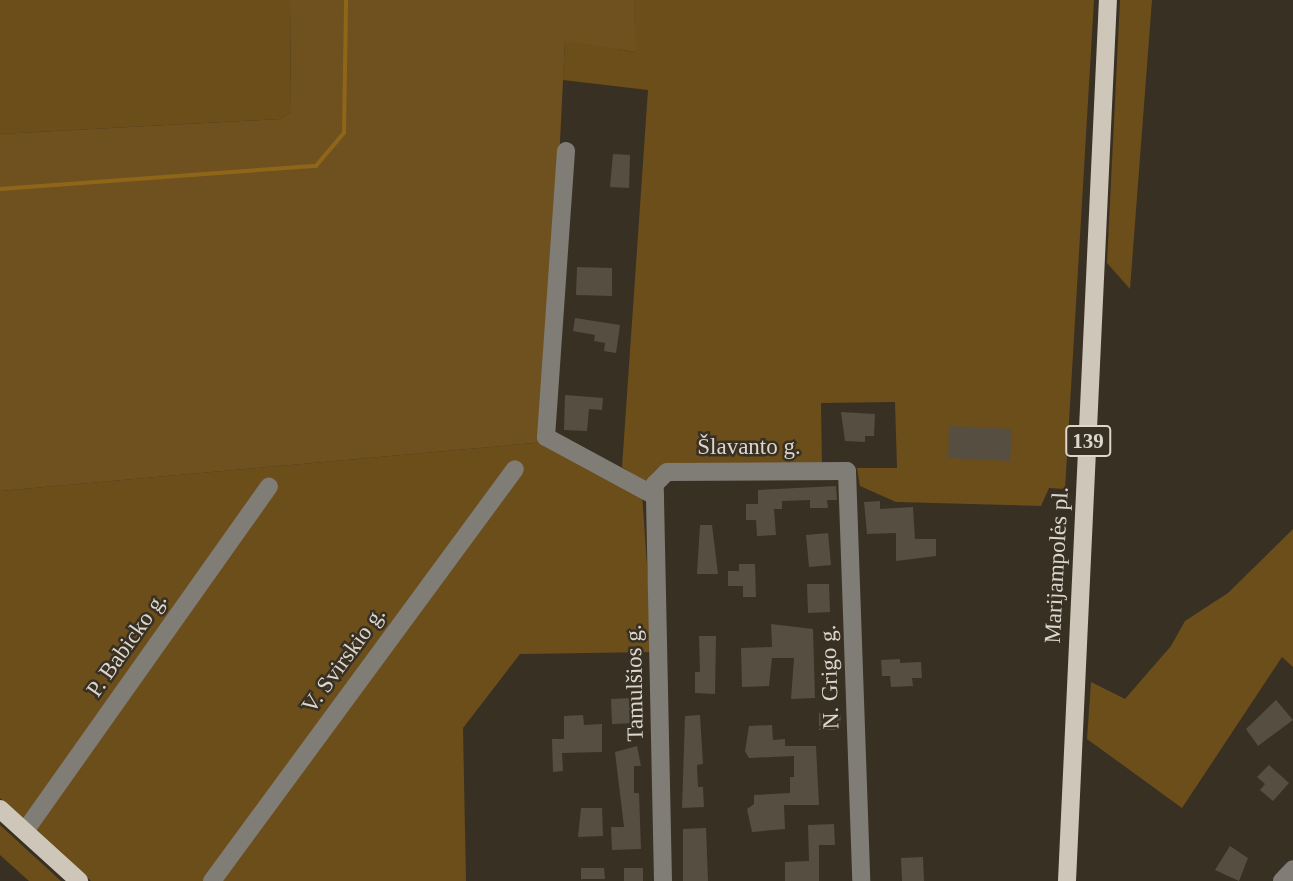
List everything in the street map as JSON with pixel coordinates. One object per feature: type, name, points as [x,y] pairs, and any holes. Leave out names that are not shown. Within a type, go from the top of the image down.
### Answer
[{"type":"main road","name":"Marijampolės pl.","points":[[1067,881],[1108,0]]},
{"type":"main road","points":[[0,809],[79,881]]},
{"type":"street","points":[[566,151],[546,437],[655,490]]},
{"type":"street","name":"V. Svirskio g.","points":[[212,881],[515,469]]},
{"type":"street","name":"Šlavanto g.","points":[[655,490],[667,472],[847,471]]},
{"type":"street","name":"N. Grigo g.","points":[[847,471],[861,881]]},
{"type":"street","name":"P. Babicko g.","points":[[25,831],[269,487]]},
{"type":"street","name":"Tamulšios g.","points":[[655,490],[663,881]]},
{"type":"street","points":[[1282,881],[1293,869]]},
{"type":"shaded area","points":[[0,0],[290,0],[291,112],[281,119],[0,134]]},
{"type":"shaded area","points":[[290,0],[634,0],[636,52],[565,41],[545,442],[0,491],[0,134],[281,119],[291,112]]},
{"type":"shaded area","points":[[634,0],[1094,0],[1065,489],[1049,488],[1041,506],[896,502],[860,486],[857,468],[897,468],[895,402],[821,403],[822,467],[645,483],[622,467],[648,90],[563,80],[565,40],[635,52]]},
{"type":"shaded area","points":[[1120,0],[1152,0],[1130,289],[1107,263]]},
{"type":"shaded area","points":[[545,442],[642,493],[653,652],[520,654],[463,728],[466,881],[91,881],[0,798],[0,491]]},
{"type":"shaded area","points":[[1293,529],[1293,667],[1282,657],[1182,808],[1087,739],[1091,682],[1125,699],[1171,646],[1185,621],[1228,593]]},
{"type":"shaded area","points":[[0,825],[61,881],[29,881],[0,855]]},
{"type":"building","points":[[613,154],[630,155],[629,188],[610,187]]},
{"type":"building","points":[[577,267],[612,268],[612,296],[576,295]]},
{"type":"building","points":[[575,318],[620,325],[616,353],[604,351],[605,343],[594,341],[595,335],[573,331]]},
{"type":"building","points":[[565,395],[603,398],[602,410],[589,409],[587,431],[564,430]]},
{"type":"building","points":[[841,412],[875,414],[874,436],[865,436],[865,442],[845,441]]},
{"type":"building","points":[[949,426],[1012,429],[1010,461],[948,458]]},
{"type":"building","points":[[836,486],[837,500],[827,500],[828,508],[810,508],[810,500],[782,501],[782,509],[774,509],[776,535],[757,536],[756,520],[746,520],[746,504],[758,504],[758,490]]},
{"type":"building","points":[[880,501],[880,509],[913,507],[915,539],[936,539],[936,556],[896,561],[896,533],[867,534],[864,502]]},
{"type":"building","points":[[700,525],[712,525],[718,574],[697,574]]},
{"type":"building","points":[[828,533],[831,565],[809,567],[806,535]]},
{"type":"building","points":[[739,564],[755,564],[756,597],[743,597],[743,586],[728,586],[728,571],[739,571]]},
{"type":"building","points":[[807,584],[829,584],[830,612],[808,613]]},
{"type":"building","points":[[771,624],[813,629],[815,698],[791,699],[794,658],[772,658],[769,686],[742,687],[741,648],[772,647]]},
{"type":"building","points":[[699,636],[716,636],[715,694],[695,693],[695,672],[700,672]]},
{"type":"building","points":[[900,659],[900,663],[921,662],[922,678],[912,678],[913,686],[891,687],[890,676],[882,676],[881,660]]},
{"type":"building","points":[[635,698],[636,723],[612,724],[611,699]]},
{"type":"building","points":[[1276,700],[1293,720],[1258,746],[1246,729]]},
{"type":"building","points":[[819,713],[841,714],[840,730],[819,730]]},
{"type":"building","points":[[583,715],[584,725],[602,724],[602,752],[562,753],[563,771],[553,772],[552,739],[564,739],[564,716]]},
{"type":"building","points":[[700,715],[703,764],[697,765],[698,787],[703,787],[704,807],[682,808],[685,716]]},
{"type":"building","points":[[772,725],[773,740],[785,739],[785,746],[816,746],[819,805],[784,805],[785,829],[752,832],[747,809],[754,804],[754,795],[790,793],[790,777],[794,777],[794,756],[749,758],[745,751],[749,726]]},
{"type":"building","points":[[637,746],[641,766],[634,766],[634,793],[639,793],[641,849],[612,850],[611,827],[624,827],[615,752]]},
{"type":"building","points":[[1269,765],[1289,783],[1273,801],[1260,790],[1265,784],[1257,777]]},
{"type":"building","points":[[581,808],[602,808],[603,836],[578,837]]},
{"type":"building","points":[[834,824],[835,845],[819,845],[819,881],[785,881],[785,862],[809,861],[808,825]]},
{"type":"building","points":[[706,828],[708,881],[683,881],[683,829]]},
{"type":"building","points":[[1230,846],[1248,858],[1239,881],[1215,870]]},
{"type":"building","points":[[923,857],[924,881],[902,881],[901,858]]},
{"type":"building","points":[[581,868],[604,868],[605,879],[581,879]]},
{"type":"building","points":[[624,868],[643,868],[643,881],[624,881]]},
{"type":"waterway","points":[[0,189],[316,166],[344,133],[346,0]]}]
